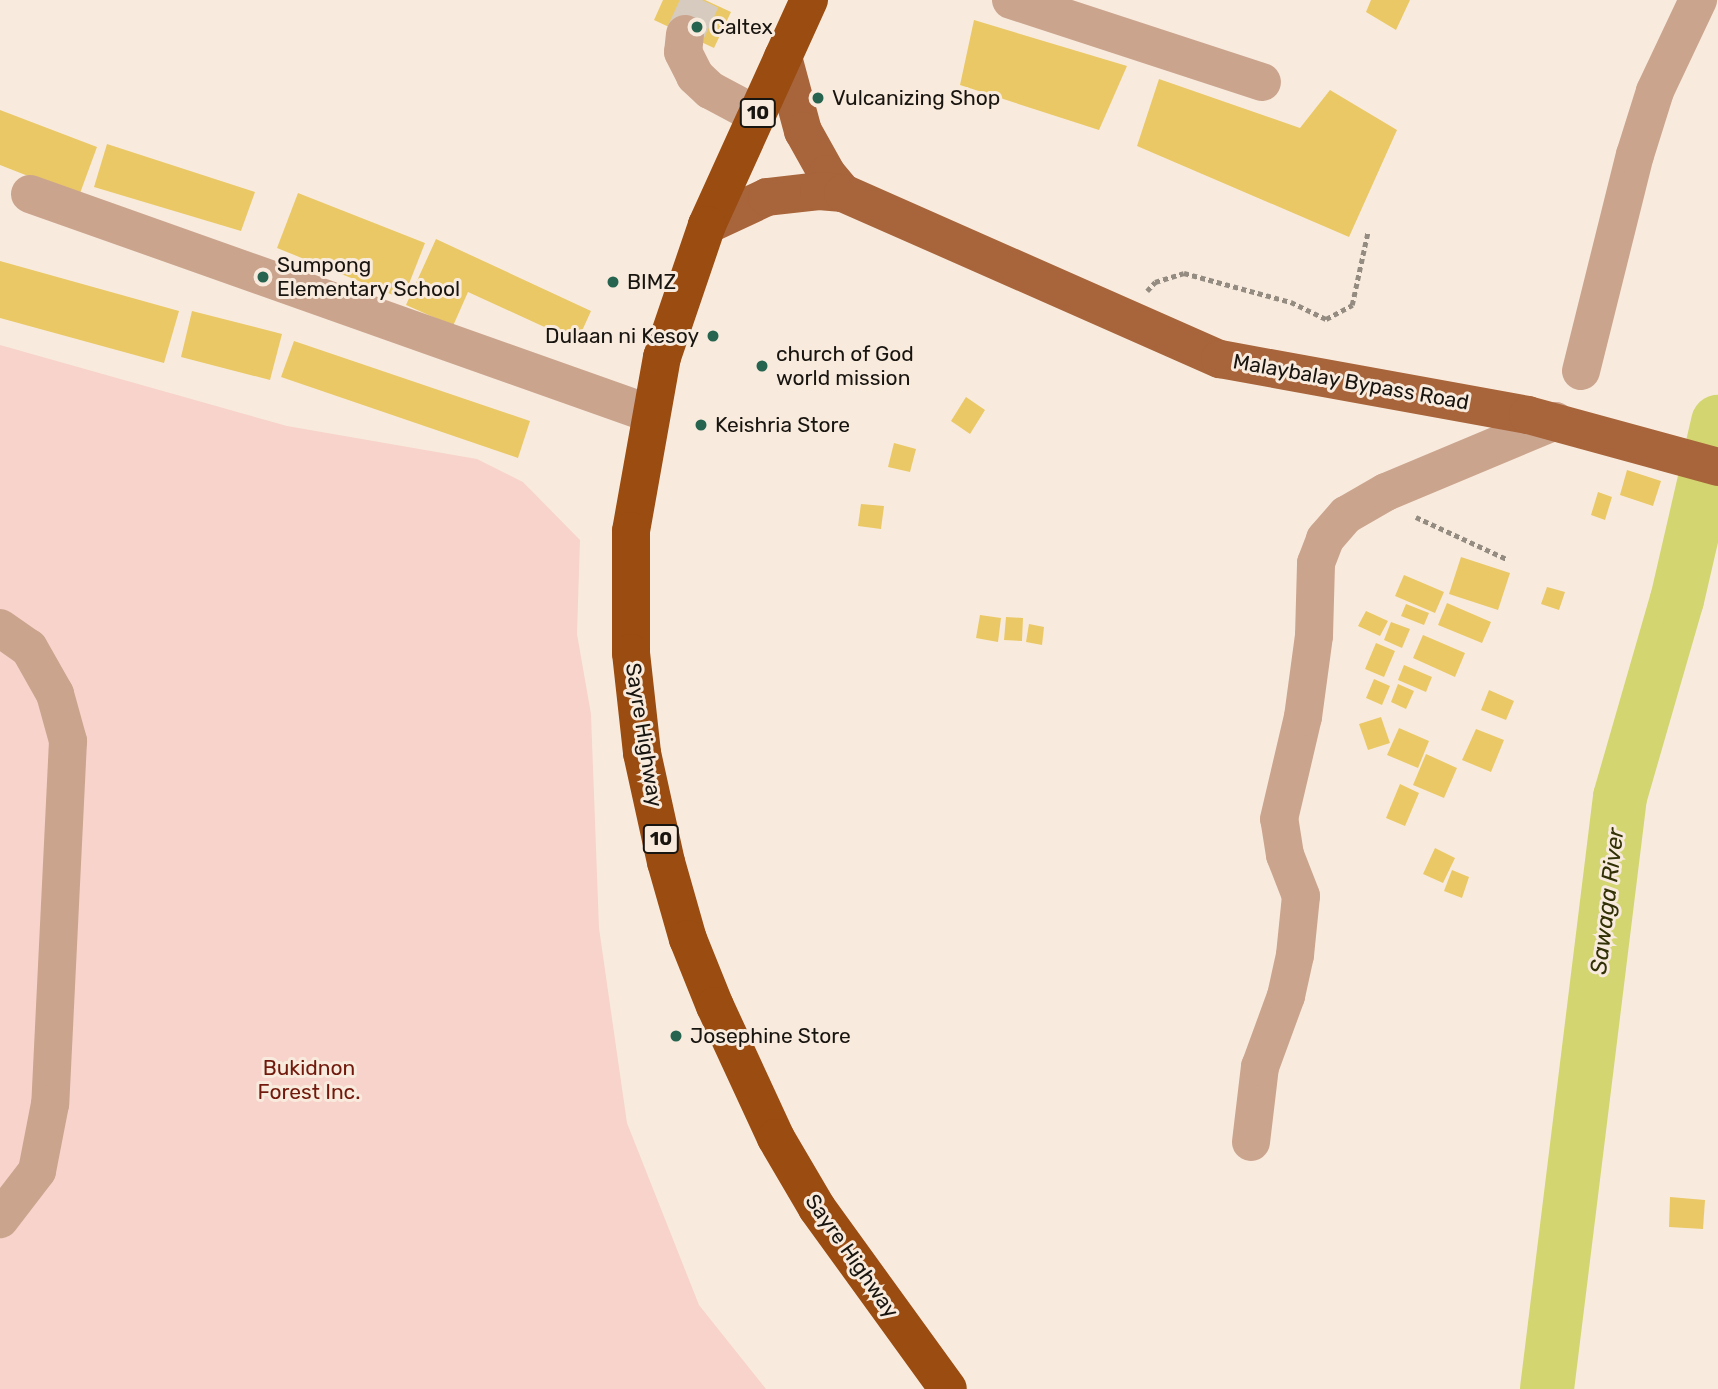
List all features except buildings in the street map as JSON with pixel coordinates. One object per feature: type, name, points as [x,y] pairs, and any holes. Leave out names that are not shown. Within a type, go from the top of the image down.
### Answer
[{"type":"highway","name":"10","points":[[707,225],[783,57],[803,2]]},
{"type":"highway","name":"Sayre Highway","points":[[707,225],[662,357],[631,531],[631,653],[642,754],[688,939],[783,1149],[848,1253],[948,1389]]},
{"type":"main road","points":[[783,57],[803,131],[843,193]]},
{"type":"main road","name":"Malaybalay Bypass Road","points":[[707,225],[767,197],[819,191],[843,193],[1220,359],[1556,421],[1601,436],[1718,467]]},
{"type":"street","points":[[1011,0],[1262,82]]},
{"type":"street","points":[[1581,371],[1634,155],[1655,91],[1698,0]]},
{"type":"street","points":[[685,34],[683,52],[702,83],[757,115]]},
{"type":"street","points":[[30,194],[650,414]]},
{"type":"street","points":[[1251,1142],[1260,1067],[1286,996],[1295,955],[1301,896],[1285,855],[1279,819],[1305,704],[1314,636],[1316,563],[1325,539],[1346,515],[1386,492],[1556,421]]},
{"type":"street","points":[[0,628],[29,648],[55,694],[68,741],[50,1104],[37,1171],[0,1219]]},
{"type":"path","points":[[1122,317],[1155,282],[1184,273],[1291,302],[1326,319],[1352,305],[1368,232]]},
{"type":"path","points":[[1386,492],[1391,506],[1507,559]]},
{"type":"green space","name":"Bukidnon Forest Inc.","points":[[0,345],[287,426],[477,459],[523,482],[580,540],[577,634],[591,714],[599,928],[627,1123],[699,1305],[766,1389],[0,1389]]},
{"type":"waterway","name":"Sawaga River","points":[[1547,1389],[1620,797],[1677,600],[1718,422]]},
{"type":"tunnel","points":[[685,34],[701,0]]},
{"type":"place","name":"Caltex","points":[[697,27]]},
{"type":"place","name":"Vulcanizing Shop","points":[[818,98]]},
{"type":"place","name":"Sumpong Elementary School","points":[[263,277]]},
{"type":"place","name":"BIMZ","points":[[613,282]]},
{"type":"place","name":"Dulaan ni Kesoy","points":[[713,336]]},
{"type":"place","name":"church of God world mission","points":[[762,366]]},
{"type":"place","name":"Keishria Store","points":[[701,425]]},
{"type":"place","name":"Josephine Store","points":[[676,1036]]}]
